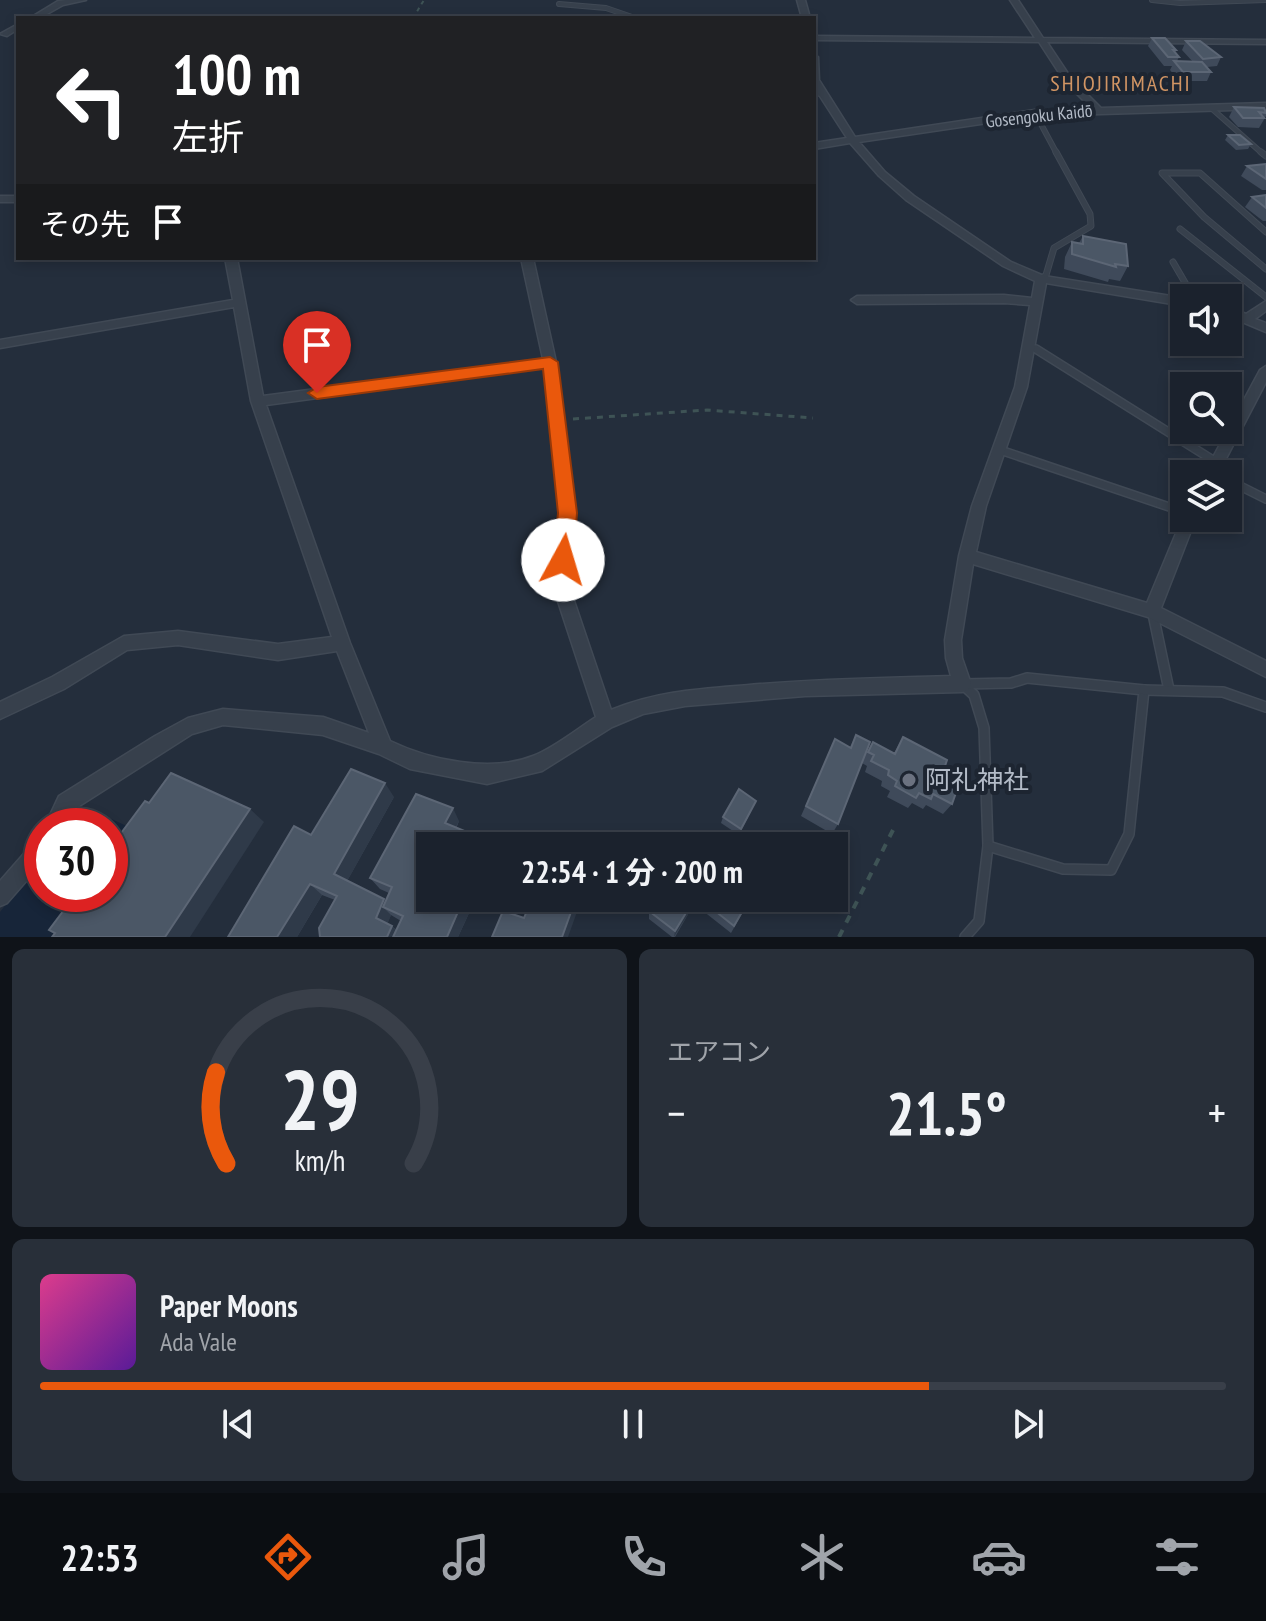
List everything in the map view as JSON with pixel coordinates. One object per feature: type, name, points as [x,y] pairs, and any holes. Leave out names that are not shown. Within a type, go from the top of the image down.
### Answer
[{"type":"street","points":[[38,16],[61,3],[82,0]]},
{"type":"street","points":[[1014,0],[1068,80],[1098,110]]},
{"type":"street","points":[[816,38],[1266,42]]},
{"type":"street","points":[[818,94],[882,174],[910,198],[1007,264],[1041,279],[1170,300]]},
{"type":"street","name":"Gosengoku Kaidō","points":[[816,146],[1035,113],[1266,106]]},
{"type":"street","points":[[231,260],[258,401],[342,643],[383,747]]},
{"type":"street","points":[[527,260],[550,362],[568,513],[560,583],[606,721]]},
{"type":"street","points":[[64,808],[66,803],[113,772],[188,727],[223,717],[323,726],[410,760],[487,775],[536,765],[606,721],[642,706],[685,698],[805,688],[962,684],[954,658],[953,640],[967,556],[979,506],[1010,424],[1041,279]]},
{"type":"street","points":[[857,300],[1004,299],[1036,302]]},
{"type":"street","points":[[0,344],[239,303]]},
{"type":"street","points":[[1247,319],[1266,305]]},
{"type":"street","points":[[1242,317],[1266,328]]},
{"type":"street","points":[[258,401],[550,362]]},
{"type":"street","points":[[1218,460],[1266,370]]},
{"type":"street","points":[[1152,611],[1183,532]]},
{"type":"street","points":[[967,556],[1152,611],[1266,669]]},
{"type":"street","points":[[0,711],[58,683],[124,643],[178,638],[278,652],[342,643]]},
{"type":"street","points":[[0,896],[24,869]]},
{"type":"lane","points":[[1152,0],[1180,3],[1266,0]]},
{"type":"lane","points":[[559,4],[606,8],[629,16]]},
{"type":"lane","points":[[1210,107],[1266,156]]},
{"type":"lane","points":[[1035,113],[1090,214],[1091,226],[1054,248],[1046,275],[1041,279]]},
{"type":"lane","points":[[1266,232],[1200,173],[1162,173],[1204,217],[1266,269]]},
{"type":"lane","points":[[1180,229],[1266,297]]},
{"type":"lane","points":[[1173,262],[1186,284]]},
{"type":"lane","points":[[1029,346],[1060,362],[1199,460]]},
{"type":"lane","points":[[1000,450],[1170,507]]},
{"type":"lane","points":[[1242,487],[1266,499]]},
{"type":"lane","points":[[1152,611],[1169,690]]},
{"type":"lane","points":[[962,684],[1011,683],[1027,678],[1144,690],[1223,692],[1266,707]]},
{"type":"lane","points":[[962,684],[974,695],[984,728],[988,846],[979,921],[965,937]]},
{"type":"lane","points":[[988,846],[1063,869],[1111,870],[1129,834],[1144,690]]},
{"type":"path","points":[[557,421],[707,410],[813,418]]},
{"type":"path","points":[[839,937],[893,830]]},
{"type":"water","points":[[24,881],[24,912],[79,912],[61,937],[0,937],[0,912]]},
{"type":"building","points":[[1152,38],[1165,38],[1179,57],[1168,57]]},
{"type":"building","points":[[1186,41],[1200,41],[1221,57],[1203,59]]},
{"type":"building","points":[[1174,61],[1202,62],[1211,72],[1183,72]]},
{"type":"building","points":[[1234,107],[1264,108],[1266,113],[1259,112],[1264,118],[1243,118]]},
{"type":"building","points":[[1228,135],[1240,135],[1251,144],[1239,145]]},
{"type":"building","points":[[1266,164],[1266,179],[1247,166]]},
{"type":"building","points":[[1266,195],[1266,208],[1252,197]]},
{"type":"building","points":[[1083,236],[1126,244],[1128,266],[1115,264],[1116,267],[1072,254],[1072,242],[1083,244]]},
{"type":"building","points":[[856,735],[870,742],[838,824],[806,806],[835,739],[851,748]]},
{"type":"building","points":[[903,737],[947,760],[941,778],[958,787],[952,804],[933,794],[931,799],[919,793],[916,798],[895,786],[897,781],[888,775],[889,770],[871,761],[874,755],[868,752],[873,742],[895,754]]},
{"type":"building","points":[[351,769],[385,783],[334,874],[384,899],[376,918],[392,926],[387,937],[320,937],[319,928],[337,896],[310,884],[277,937],[228,937],[294,826],[311,835]]},
{"type":"building","points":[[171,773],[250,809],[165,937],[52,937],[55,933],[49,930],[62,912],[128,912],[128,824],[145,801],[149,803]]},
{"type":"building","points":[[739,789],[756,801],[741,829],[723,817]]},
{"type":"building","points":[[416,794],[453,808],[445,823],[467,832],[416,832],[416,912],[458,912],[447,937],[393,937],[403,916],[383,907],[392,887],[370,878]]},
{"type":"building","points":[[503,912],[524,918],[526,912],[571,912],[562,937],[492,937]]},
{"type":"building","points":[[650,912],[687,912],[675,931]]},
{"type":"building","points":[[716,912],[742,912],[734,926]]},
{"type":"place","name":"阿礼神社","points":[[909,780]]},
{"type":"district","name":"SHIOJIRIMACHI","points":[[1121,83]]},
{"type":"route","points":[[317,393],[550,362],[568,513],[563,560]]}]
